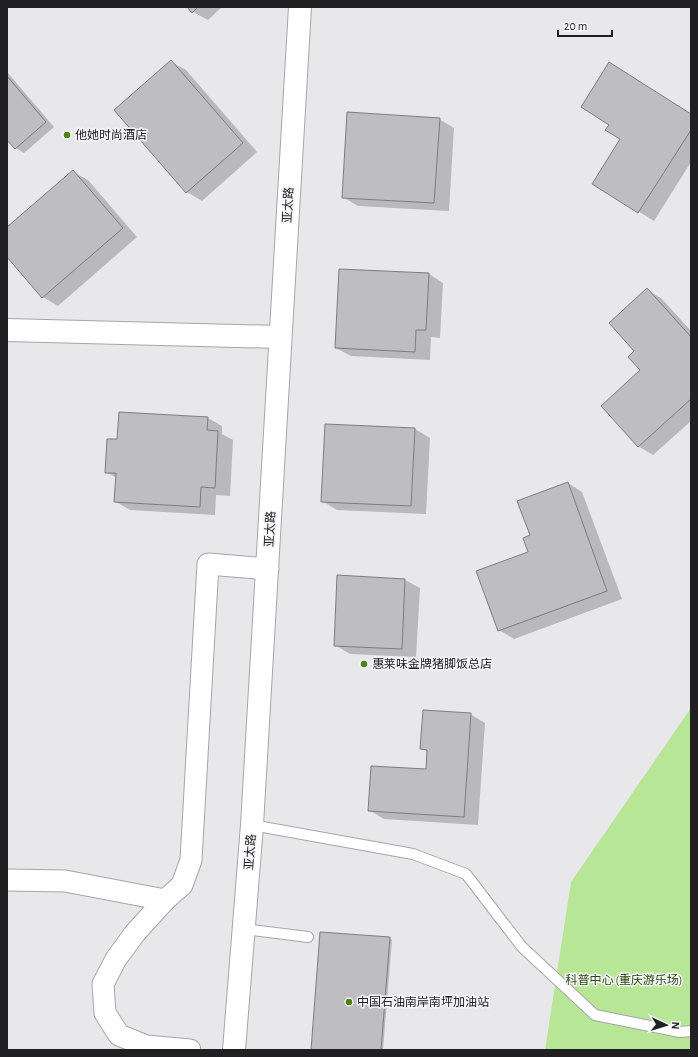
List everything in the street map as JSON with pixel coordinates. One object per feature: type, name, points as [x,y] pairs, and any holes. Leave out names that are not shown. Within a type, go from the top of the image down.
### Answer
[{"type":"street","name":"亚太路","points":[[234,1050],[252,825],[300,7]]},
{"type":"street","points":[[7,330],[280,337]]},
{"type":"street","points":[[190,1050],[146,1046],[119,1035],[105,1013],[103,984],[116,959],[135,933],[165,900],[182,885],[191,860],[208,564],[268,570]]},
{"type":"street","points":[[7,881],[65,881],[165,900]]},
{"type":"lane","points":[[252,825],[413,854],[466,874],[522,948],[595,1015],[680,1032],[691,1031]]},
{"type":"lane","points":[[244,929],[308,937]]},
{"type":"green space","name":"科普中心 (重庆游乐场)","points":[[691,708],[691,1050],[545,1050],[571,882]]},
{"type":"building","points":[[187,7],[198,7],[192,13]]},
{"type":"building","points":[[171,60],[243,143],[186,193],[114,110]]},
{"type":"building","points":[[609,62],[691,114],[691,130],[638,213],[592,184],[620,139],[605,130],[609,125],[581,107]]},
{"type":"building","points":[[7,76],[46,122],[15,149],[7,140]]},
{"type":"building","points":[[347,112],[440,118],[434,203],[342,198]]},
{"type":"building","points":[[73,170],[123,228],[42,298],[7,257],[7,227]]},
{"type":"building","points":[[339,269],[429,273],[426,330],[416,330],[415,352],[335,348]]},
{"type":"building","points":[[647,288],[691,337],[691,399],[638,447],[601,406],[640,370],[628,357],[634,351],[609,323]]},
{"type":"building","points":[[119,412],[208,417],[207,430],[218,431],[215,488],[201,487],[200,507],[114,502],[116,473],[105,473],[107,439],[117,439]]},
{"type":"building","points":[[325,424],[415,428],[411,506],[321,502]]},
{"type":"building","points":[[568,482],[607,591],[498,631],[476,571],[528,552],[523,538],[530,535],[517,501]]},
{"type":"building","points":[[337,575],[405,579],[402,649],[334,646]]},
{"type":"building","points":[[423,710],[471,713],[464,817],[368,811],[371,766],[426,769],[427,750],[420,749]]},
{"type":"building","points":[[320,932],[390,937],[381,1050],[311,1050]]},
{"type":"place","name":"他她时尚酒店","points":[[67,135]]},
{"type":"place","name":"惠莱味金牌猪脚饭总店","points":[[364,664]]},
{"type":"place","name":"中国石油南岸南坪加油站","points":[[349,1002]]}]
